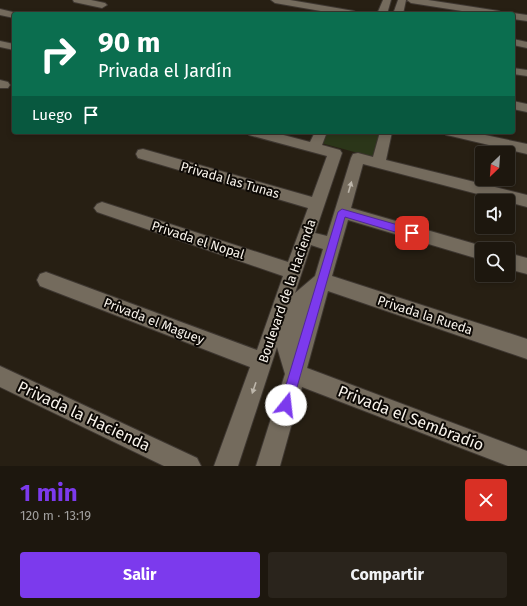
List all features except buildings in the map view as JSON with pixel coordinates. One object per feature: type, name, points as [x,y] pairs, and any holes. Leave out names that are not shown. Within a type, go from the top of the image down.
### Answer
[{"type":"street","points":[[77,0],[102,5]]},
{"type":"street","points":[[275,0],[343,12]]},
{"type":"street","points":[[411,0],[486,12]]},
{"type":"street","points":[[385,6],[400,7]]},
{"type":"street","points":[[0,12],[12,15]]},
{"type":"street","points":[[515,16],[527,18]]},
{"type":"street","points":[[515,42],[527,45]]},
{"type":"street","points":[[0,44],[12,47]]},
{"type":"street","points":[[515,71],[527,74]]},
{"type":"street","points":[[515,105],[527,108]]},
{"type":"street","points":[[270,134],[317,140]]},
{"type":"street","points":[[378,163],[385,134]]},
{"type":"street","points":[[460,134],[527,149]]},
{"type":"street","name":"Boulevard de la Hacienda","points":[[226,466],[335,153],[317,140]]},
{"type":"street","name":"Privada las Tunas","points":[[143,154],[317,205]]},
{"type":"street","points":[[268,466],[295,374],[286,340],[299,300],[322,281],[358,158],[527,201]]},
{"type":"street","name":"Privada el Nopal","points":[[102,208],[294,272]]},
{"type":"street","points":[[342,212],[475,251]]},
{"type":"street","points":[[306,237],[333,245]]},
{"type":"street","points":[[515,263],[527,266]]},
{"type":"street","name":"Privada el Maguey","points":[[46,280],[262,362]]},
{"type":"street","name":"Privada la Rueda","points":[[322,281],[527,349]]},
{"type":"street","name":"Privada el Sembradío","points":[[295,374],[527,462]]},
{"type":"street","name":"Privada la Hacienda","points":[[0,376],[189,466]]},
{"type":"green space","points":[[324,134],[379,134],[373,157],[321,143]]},
{"type":"route","points":[[286,405],[342,212],[412,233]]}]
